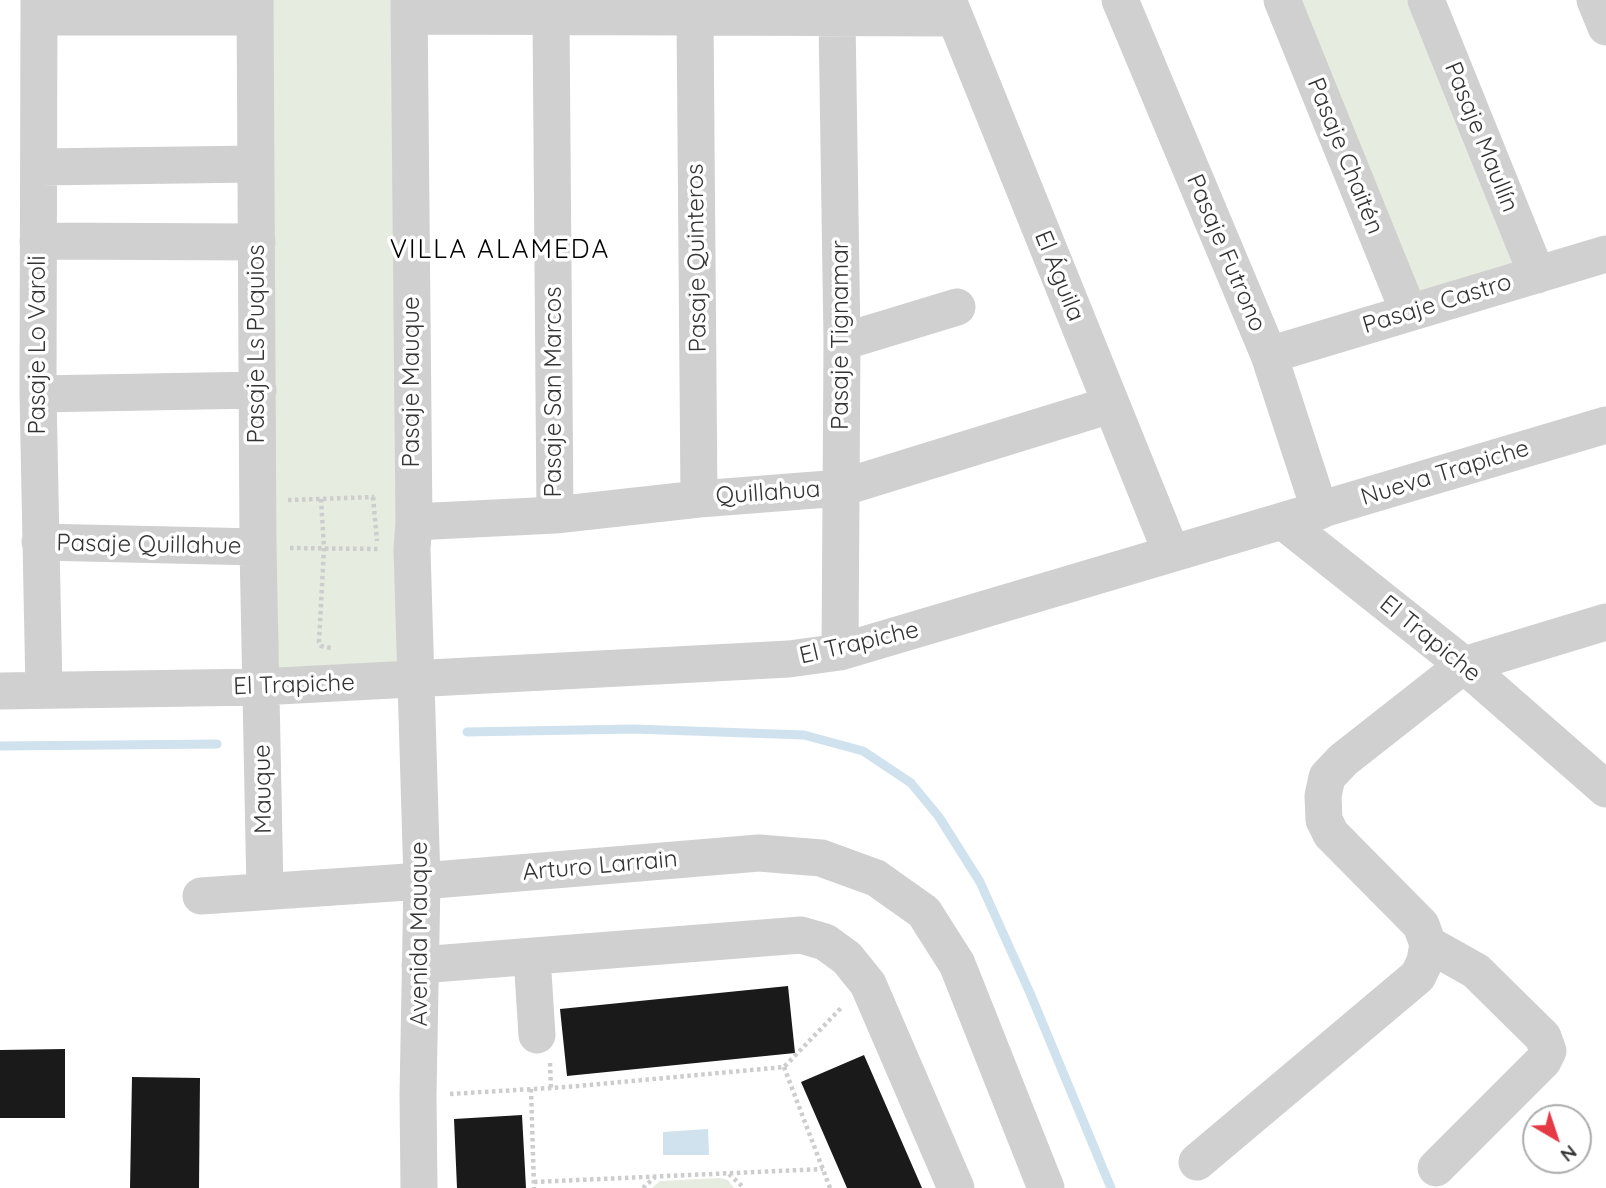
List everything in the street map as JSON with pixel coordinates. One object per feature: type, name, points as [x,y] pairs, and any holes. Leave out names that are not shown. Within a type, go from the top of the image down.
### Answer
[{"type":"street","name":"Pasaje Futrono","points":[[1120,0],[1269,355],[1320,511]]},
{"type":"street","name":"Pasaje Chaitén","points":[[1282,0],[1409,313]]},
{"type":"street","name":"Pasaje Maullín","points":[[1426,0],[1537,275]]},
{"type":"street","points":[[1595,0],[1606,27]]},
{"type":"street","points":[[39,8],[255,8]]},
{"type":"street","name":"Pasaje Lo Varoli","points":[[39,8],[38,394],[44,690]]},
{"type":"street","name":"Pasaje Ls Puquios","points":[[255,8],[260,687]]},
{"type":"street","points":[[409,8],[551,18],[837,18],[951,9]]},
{"type":"street","name":"Pasaje Mauque","points":[[409,8],[404,529],[416,679]]},
{"type":"street","name":"El Águila","points":[[951,9],[1171,552]]},
{"type":"street","name":"Pasaje Quinteros","points":[[695,16],[699,499]]},
{"type":"street","name":"Pasaje San Marcos","points":[[551,18],[555,515]]},
{"type":"street","name":"Pasaje Tignamar","points":[[837,18],[842,342],[840,652]]},
{"type":"street","points":[[40,167],[255,164]]},
{"type":"street","points":[[38,242],[257,242]]},
{"type":"street","name":"Pasaje Castro","points":[[1269,355],[1606,254]]},
{"type":"street","points":[[842,342],[957,307]]},
{"type":"street","points":[[38,394],[258,390]]},
{"type":"street","name":"Quillahua","points":[[404,529],[699,499],[841,488],[1110,404]]},
{"type":"street","name":"Nueva Trapiche","points":[[1284,522],[1606,425]]},
{"type":"street","name":"El Trapiche","points":[[0,691],[260,687],[789,659],[840,652],[889,639],[1171,552],[1284,522],[1464,665],[1602,781]]},
{"type":"street","name":"Pasaje Quillahue","points":[[40,542],[258,547]]},
{"type":"street","points":[[1197,1161],[1418,976],[1428,944],[1421,925],[1331,834],[1324,820],[1323,796],[1327,777],[1343,760],[1464,665],[1606,622]]},
{"type":"street","name":"Avenida Mauque","points":[[416,679],[422,881],[419,1188]]},
{"type":"street","name":"Mauque","points":[[260,687],[265,891]]},
{"type":"street","name":"Arturo Larrain","points":[[201,896],[759,853],[821,858],[876,878],[924,912],[957,964],[1046,1188]]},
{"type":"street","points":[[420,965],[800,935],[825,942],[847,958],[868,984],[956,1188]]},
{"type":"street","points":[[1428,944],[1476,971],[1542,1037],[1548,1051],[1542,1061],[1436,1168]]},
{"type":"street","points":[[532,957],[537,1035]]},
{"type":"path","points":[[258,501],[373,497],[404,529]]},
{"type":"path","points":[[373,497],[404,529]]},
{"type":"path","points":[[321,499],[324,548],[318,642],[321,646],[340,648]]},
{"type":"path","points":[[258,547],[324,548],[404,529]]},
{"type":"path","points":[[378,562],[404,529]]},
{"type":"path","points":[[418,1095],[531,1089],[784,1067],[841,1007],[868,984]]},
{"type":"path","points":[[784,1067],[830,1188]]},
{"type":"path","points":[[531,1089],[534,1185],[823,1169]]},
{"type":"path","points":[[728,1173],[744,1188]]},
{"type":"path","points":[[643,1188],[655,1177]]},
{"type":"shaded area","points":[[264,0],[399,0],[398,670],[267,674]]},
{"type":"shaded area","points":[[1295,0],[1412,0],[1524,263],[1419,300]]},
{"type":"shaded area","points":[[720,1178],[728,1180],[734,1188],[652,1188],[660,1181]]},
{"type":"water","points":[[708,1129],[709,1155],[663,1155],[663,1132]]},
{"type":"building","points":[[788,986],[795,1053],[567,1076],[560,1009]]},
{"type":"building","points":[[65,1049],[65,1118],[0,1118],[0,1050]]},
{"type":"building","points":[[864,1055],[922,1188],[847,1188],[801,1082]]},
{"type":"building","points":[[132,1077],[200,1078],[199,1188],[130,1188]]},
{"type":"building","points":[[522,1115],[526,1188],[457,1188],[454,1119]]},
{"type":"waterway","points":[[467,732],[634,729],[804,735],[863,751],[911,783],[939,817],[980,882],[1030,993],[1111,1188]]},
{"type":"waterway","points":[[0,746],[217,744]]},
{"type":"district","name":"VILLA ALAMEDA","points":[[500,250]]}]
